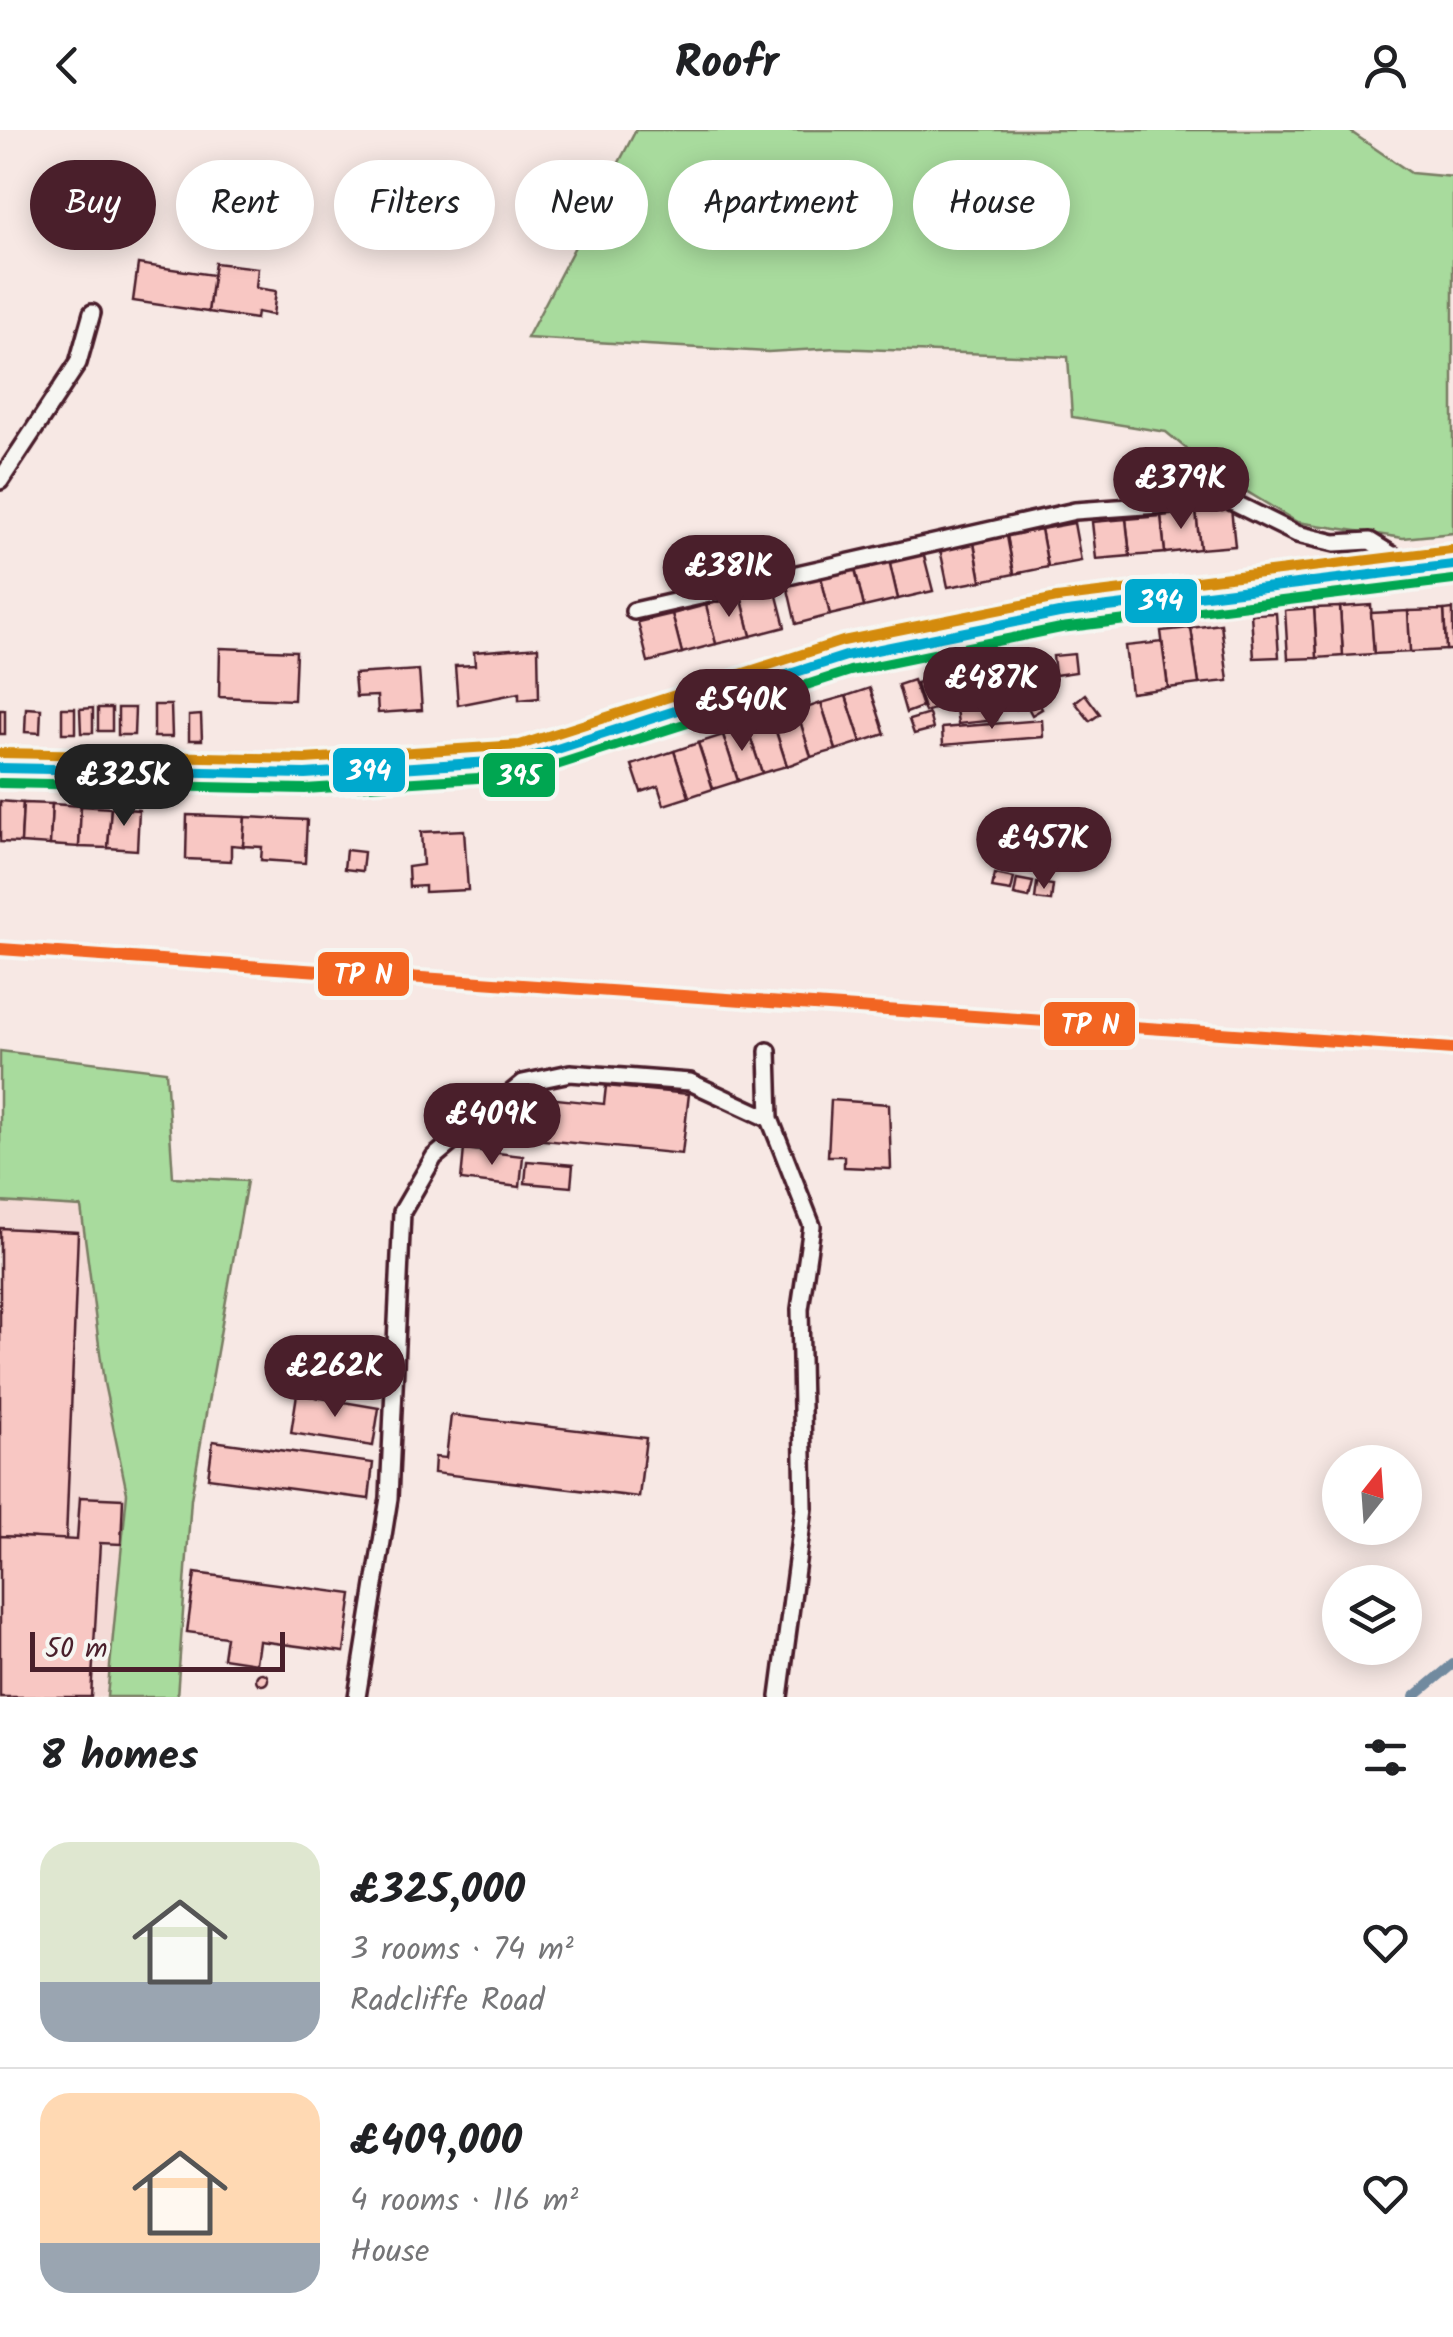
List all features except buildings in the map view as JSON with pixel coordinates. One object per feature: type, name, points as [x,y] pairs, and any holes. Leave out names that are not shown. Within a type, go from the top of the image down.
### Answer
[{"type":"street","points":[[0,768],[305,774],[523,760],[614,740],[864,652],[1059,613],[1453,565]]},
{"type":"lane","points":[[0,481],[78,363],[92,313]]},
{"type":"lane","points":[[634,611],[1076,511],[1228,500],[1296,534],[1335,543],[1370,540],[1415,569]]},
{"type":"lane","points":[[768,1051],[770,1119],[812,1226],[800,1309],[804,1508],[779,1697]]},
{"type":"lane","points":[[357,1697],[389,1498],[402,1212],[434,1157],[523,1083],[570,1073],[690,1082],[770,1119]]},
{"type":"shaded area","points":[[0,1202],[81,1206],[104,1383],[127,1493],[107,1697],[0,1697]]},
{"type":"green space","points":[[636,130],[1348,130],[1411,173],[1453,177],[1453,533],[1403,538],[1297,522],[1216,473],[1166,432],[1072,417],[1068,357],[836,348],[768,352],[527,338],[573,250],[648,250],[648,160],[620,160]]},
{"type":"green space","points":[[0,1051],[166,1071],[173,1177],[247,1181],[191,1499],[177,1697],[107,1697],[127,1493],[104,1383],[81,1207],[0,1202]]},
{"type":"waterway","points":[[1414,1697],[1453,1664]]},
{"type":"transit line","points":[[0,753],[305,759],[520,745],[843,641],[1057,598],[1451,550]]},
{"type":"transit line","name":"394","points":[[0,768],[305,774],[523,760],[846,656],[1059,613],[1453,565]]},
{"type":"transit line","name":"395","points":[[0,783],[305,789],[525,775],[850,671],[1061,628],[1453,580]]},
{"type":"transit line","points":[[0,949],[1453,1049]]}]
